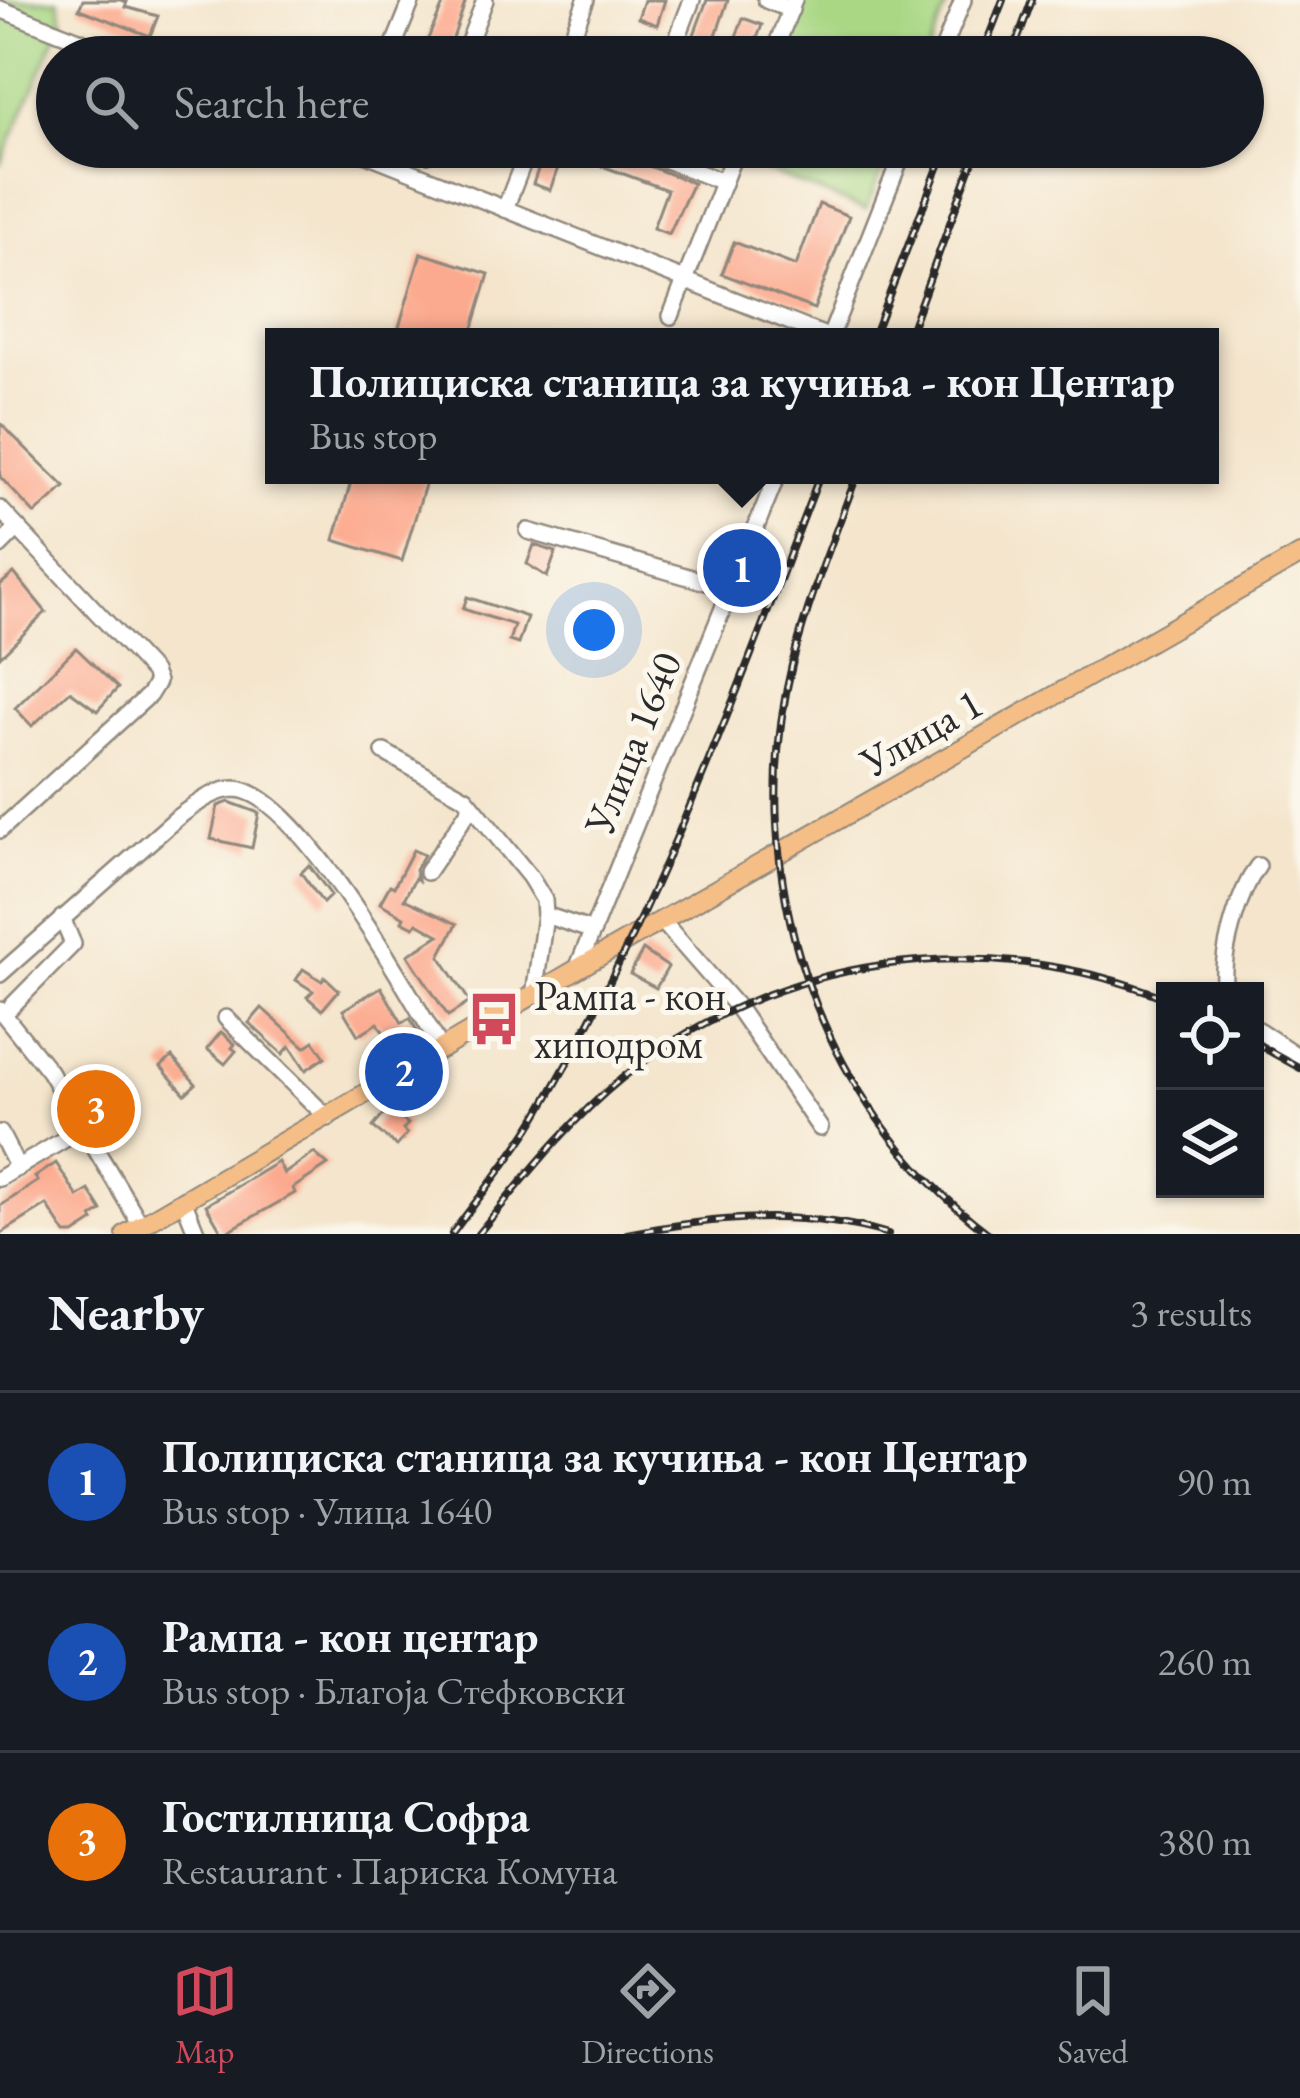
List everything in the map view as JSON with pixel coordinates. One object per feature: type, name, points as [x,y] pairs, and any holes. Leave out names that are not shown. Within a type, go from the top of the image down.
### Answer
[{"type":"main road","name":"Улица 1","points":[[133,1229],[1300,555]]},
{"type":"street","points":[[397,36],[412,0]]},
{"type":"street","points":[[471,36],[485,0]]},
{"type":"street","points":[[572,36],[586,0]]},
{"type":"street","points":[[678,36],[692,0]]},
{"type":"street","points":[[766,0],[792,5],[780,36]]},
{"type":"street","points":[[948,36],[963,0]]},
{"type":"street","points":[[0,9],[69,36]]},
{"type":"street","points":[[401,168],[806,328]]},
{"type":"street","points":[[505,209],[521,168]]},
{"type":"street","points":[[687,168],[723,182]]},
{"type":"street","points":[[671,316],[729,168]]},
{"type":"street","points":[[833,328],[897,168]]},
{"type":"street","name":"Улица 1640","points":[[577,969],[774,484]]},
{"type":"street","points":[[0,509],[156,677],[153,691],[0,830]]},
{"type":"street","points":[[0,546],[18,528]]},
{"type":"street","points":[[528,531],[734,590]]},
{"type":"street","points":[[384,752],[455,790],[530,877],[544,900],[545,915],[534,996]]},
{"type":"street","points":[[0,974],[178,817],[231,788],[251,792],[277,809],[371,929],[442,1050]]},
{"type":"street","points":[[427,872],[472,806]]},
{"type":"street","points":[[1225,982],[1224,957],[1238,897],[1258,866]]},
{"type":"street","points":[[545,915],[596,924],[622,946]]},
{"type":"street","points":[[62,918],[74,944],[2,1012],[49,1070],[85,1127],[133,1229]]},
{"type":"street","points":[[663,922],[737,1006],[820,1128]]},
{"type":"street","points":[[226,1018],[328,1118]]},
{"type":"street","points":[[1264,1034],[1300,1058]]},
{"type":"street","points":[[0,1178],[85,1127]]},
{"type":"street","points":[[0,1133],[18,1168]]},
{"type":"street","points":[[183,1199],[197,1234]]},
{"type":"green space","points":[[0,0],[58,0],[63,20],[56,36],[36,36],[36,82],[0,165]]},
{"type":"green space","points":[[805,0],[949,0],[934,36],[790,36]]},
{"type":"green space","points":[[759,168],[883,168],[866,210]]},
{"type":"building","points":[[83,0],[121,0],[127,2],[125,7],[158,16],[150,36],[79,9]]},
{"type":"building","points":[[445,0],[466,0],[454,36],[429,36]]},
{"type":"building","points":[[644,0],[665,0],[657,25],[638,18]]},
{"type":"building","points":[[707,0],[728,0],[716,36],[694,36]]},
{"type":"building","points":[[743,18],[762,25],[758,36],[736,36]]},
{"type":"building","points":[[539,168],[558,168],[550,190],[533,184]]},
{"type":"building","points":[[608,168],[654,168],[693,183],[669,234],[653,228],[667,190]]},
{"type":"building","points":[[819,204],[849,216],[814,309],[722,274],[734,242],[796,266]]},
{"type":"building","points":[[421,253],[489,274],[473,328],[399,328]]},
{"type":"building","points":[[0,423],[65,487],[35,514],[0,477]]},
{"type":"building","points":[[350,484],[425,484],[402,561],[334,540]]},
{"type":"building","points":[[534,545],[556,552],[547,577],[527,564]]},
{"type":"building","points":[[14,573],[46,612],[0,657],[0,585]]},
{"type":"building","points":[[467,597],[527,617],[518,644],[509,641],[514,625],[463,609]]},
{"type":"building","points":[[76,648],[118,688],[97,711],[70,691],[32,726],[15,708]]},
{"type":"building","points":[[229,802],[259,813],[252,848],[211,839],[218,806]]},
{"type":"building","points":[[413,850],[424,855],[415,870],[418,880],[415,878],[404,899],[457,924],[440,956],[470,1002],[448,1016],[408,955],[439,935],[402,921],[404,917],[380,903]]},
{"type":"building","points":[[309,865],[331,895],[323,903],[301,873]]},
{"type":"building","points":[[643,950],[668,967],[656,988],[630,974]]},
{"type":"building","points":[[303,969],[322,981],[325,977],[339,990],[322,1010],[307,997],[313,991],[296,980]]},
{"type":"building","points":[[381,987],[402,1023],[410,1018],[419,1035],[394,1050],[378,1023],[358,1035],[343,1010]]},
{"type":"building","points":[[262,1008],[305,1047],[314,1041],[325,1057],[306,1070],[290,1046],[283,1054],[249,1023]]},
{"type":"building","points":[[221,1032],[236,1051],[225,1064],[207,1049]]},
{"type":"building","points":[[172,1057],[196,1084],[185,1094],[161,1067]]},
{"type":"building","points":[[389,1108],[408,1124],[397,1146],[373,1127]]},
{"type":"building","points":[[314,1153],[328,1165],[293,1188],[295,1193],[223,1234],[206,1205],[278,1162],[284,1174]]},
{"type":"building","points":[[56,1163],[78,1197],[89,1190],[102,1211],[74,1234],[66,1234],[47,1205],[0,1234],[0,1206]]},
{"type":"railway","points":[[989,36],[1003,0]]},
{"type":"railway","points":[[1019,36],[1032,0]]},
{"type":"railway","points":[[876,328],[938,168]]},
{"type":"railway","points":[[911,328],[970,168]]},
{"type":"railway","points":[[452,1234],[537,1116],[619,962],[692,802],[817,484]]},
{"type":"railway","points":[[854,484],[798,641],[779,744],[777,824],[786,902],[806,979],[837,1052],[878,1119],[929,1181],[989,1234]]},
{"type":"railway","points":[[478,1234],[563,1134],[621,1079],[681,1037],[745,1004],[812,980],[882,965],[953,959],[1024,963],[1095,976],[1156,995]]},
{"type":"railway","points":[[1264,1048],[1300,1068]]},
{"type":"railway","points":[[627,1234],[758,1218],[824,1221],[888,1234]]},
{"type":"place","name":"Полициска станица за кучиња - кон Центар","points":[[742,568]]},
{"type":"place","name":"Рампа - кон хиподром","points":[[494,1019]]},
{"type":"place","name":"Рампа - кон центар","points":[[404,1072]]},
{"type":"place","name":"Гостилница Софра","points":[[96,1109]]}]
